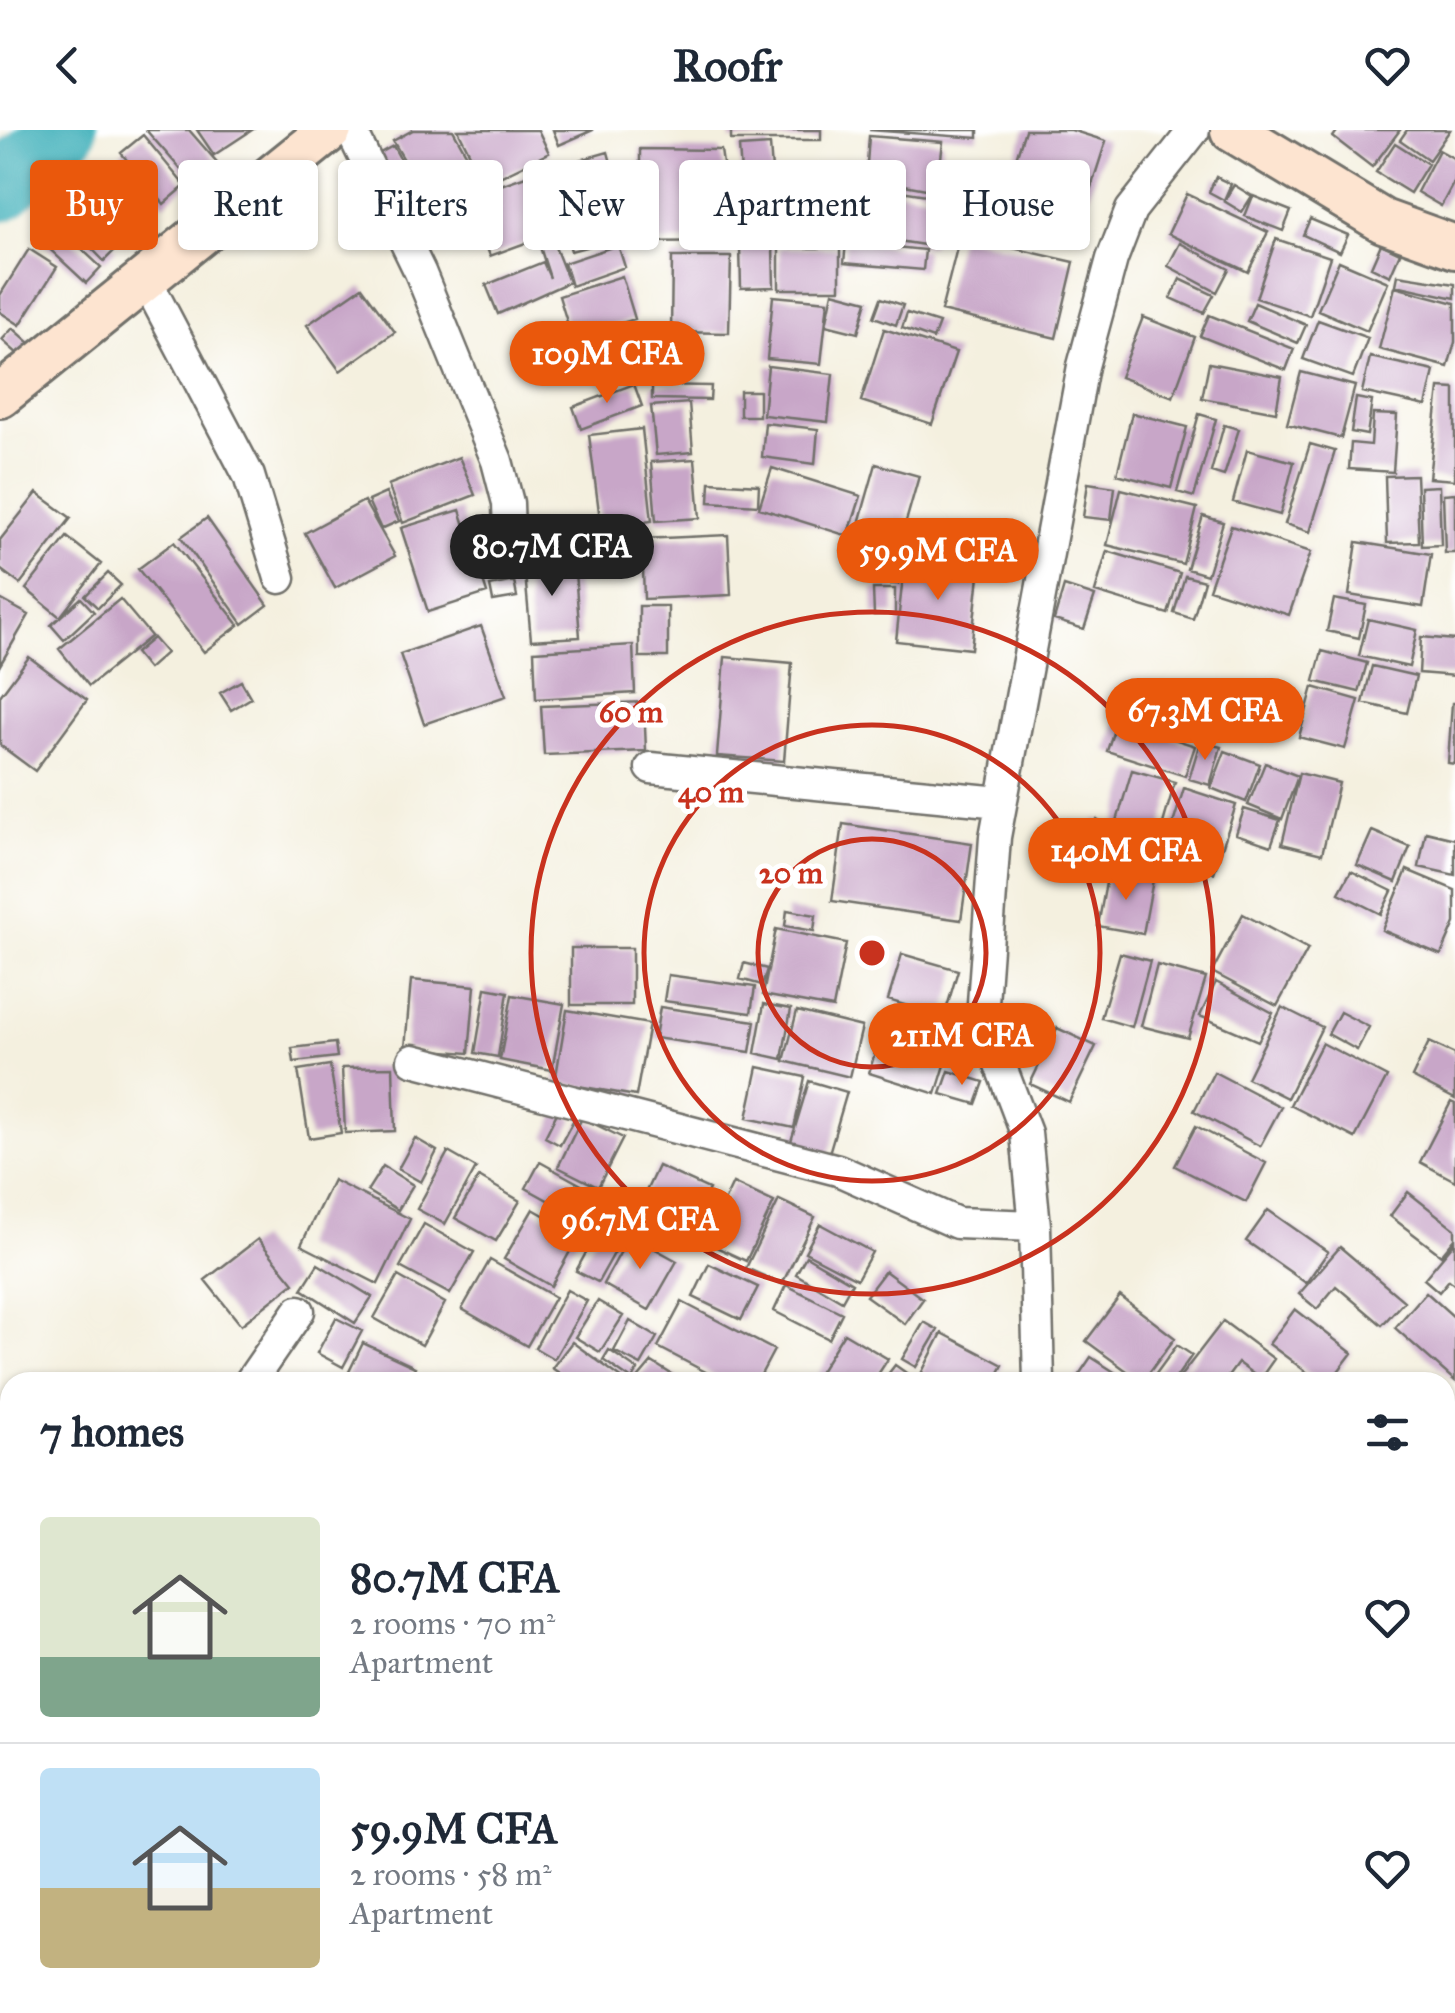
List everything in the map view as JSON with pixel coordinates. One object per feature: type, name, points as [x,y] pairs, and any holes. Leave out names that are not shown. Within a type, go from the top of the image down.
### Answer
[{"type":"street","points":[[0,396],[330,130]]},
{"type":"street","points":[[351,130],[420,272],[497,460],[508,503],[510,564]]},
{"type":"street","points":[[1039,1372],[1034,1226],[1026,1133],[982,1018],[1000,802],[1083,366],[1112,258],[1131,210],[1194,130]]},
{"type":"street","points":[[1232,130],[1383,221],[1455,247]]},
{"type":"street","points":[[146,280],[249,476],[280,578]]},
{"type":"street","points":[[650,768],[1000,802]]},
{"type":"street","points":[[414,1060],[838,1170],[957,1222],[1034,1226]]},
{"type":"street","points":[[257,1372],[299,1311]]},
{"type":"building","points":[[146,130],[189,130],[215,160],[178,160],[178,166]]},
{"type":"building","points":[[197,130],[252,130],[214,155]]},
{"type":"building","points":[[413,130],[453,130],[470,160],[404,160],[393,141]]},
{"type":"building","points":[[458,130],[538,130],[549,153],[535,160],[523,160],[523,166],[503,175],[503,160],[473,160]]},
{"type":"building","points":[[553,130],[593,130],[559,145]]},
{"type":"building","points":[[731,130],[821,130],[821,140],[731,140]]},
{"type":"building","points":[[869,130],[978,130],[978,138]]},
{"type":"building","points":[[1025,130],[1071,130],[1106,141],[1090,191],[1090,160],[1015,160]]},
{"type":"building","points":[[1338,130],[1400,130],[1372,167],[1333,137]]},
{"type":"building","points":[[1407,130],[1450,130],[1429,160],[1400,140]]},
{"type":"building","points":[[143,135],[178,178],[178,192],[164,204],[158,197],[158,160],[127,160],[121,153]]},
{"type":"building","points":[[869,136],[943,142],[941,160],[926,160],[926,189],[906,185],[906,160],[867,160]]},
{"type":"building","points":[[1395,143],[1428,164],[1410,193],[1376,172]]},
{"type":"building","points":[[770,145],[771,160],[740,160],[739,147]]},
{"type":"building","points":[[393,146],[401,160],[372,160]]},
{"type":"building","points":[[640,149],[721,150],[722,160],[679,160],[679,242],[659,242],[659,160],[640,160]]},
{"type":"building","points":[[1439,150],[1455,159],[1455,180],[1441,206],[1417,192]]},
{"type":"building","points":[[608,152],[610,160],[580,160]]},
{"type":"building","points":[[523,177],[523,244],[490,256],[488,250],[503,250],[503,184]]},
{"type":"building","points":[[1216,177],[1231,184],[1224,200],[1209,192]]},
{"type":"building","points":[[1234,185],[1252,196],[1242,212],[1224,201]]},
{"type":"building","points":[[906,192],[926,195],[926,245],[906,242]]},
{"type":"building","points":[[1187,194],[1268,232],[1248,272],[1168,234]]},
{"type":"building","points":[[1253,196],[1291,211],[1283,231],[1245,216]]},
{"type":"building","points":[[1310,219],[1348,235],[1340,252],[1303,235]]},
{"type":"building","points":[[1276,239],[1330,257],[1310,316],[1256,298]]},
{"type":"building","points":[[1180,243],[1229,269],[1217,292],[1168,266]]},
{"type":"building","points":[[1381,244],[1400,253],[1390,276],[1371,267]]},
{"type":"building","points":[[29,249],[57,267],[20,325],[0,312],[0,295]]},
{"type":"building","points":[[51,250],[83,250],[101,267],[86,283]]},
{"type":"building","points":[[93,250],[115,250],[104,261]]},
{"type":"building","points":[[541,250],[556,250],[569,282],[498,314],[486,285],[543,262],[550,278]]},
{"type":"building","points":[[603,250],[620,250],[625,267],[571,286],[564,263]]},
{"type":"building","points":[[740,250],[773,250],[774,287],[741,288]]},
{"type":"building","points":[[779,250],[840,250],[840,289],[779,289]]},
{"type":"building","points":[[845,250],[925,250],[923,270],[844,263]]},
{"type":"building","points":[[956,250],[1021,250],[1074,262],[1056,338],[941,311]]},
{"type":"building","points":[[672,257],[731,257],[729,333],[671,332]]},
{"type":"building","points":[[1339,261],[1388,282],[1367,331],[1318,310]]},
{"type":"building","points":[[1398,275],[1455,284],[1455,298],[1396,285]]},
{"type":"building","points":[[622,276],[635,319],[572,338],[559,296]]},
{"type":"building","points":[[1180,279],[1214,295],[1204,313],[1171,298]]},
{"type":"building","points":[[362,287],[395,332],[340,371],[307,325]]},
{"type":"building","points":[[1395,287],[1455,303],[1455,342],[1448,367],[1379,349]]},
{"type":"building","points":[[833,292],[867,301],[858,333],[826,325]]},
{"type":"building","points":[[773,296],[828,301],[821,364],[767,359]]},
{"type":"building","points":[[881,298],[903,305],[896,325],[874,317]]},
{"type":"building","points":[[1255,303],[1306,325],[1298,343],[1247,321]]},
{"type":"building","points":[[907,313],[939,323],[933,339],[902,328]]},
{"type":"building","points":[[1209,315],[1294,349],[1286,370],[1200,336]]},
{"type":"building","points":[[1143,317],[1195,337],[1173,397],[1120,377]]},
{"type":"building","points":[[1318,320],[1368,338],[1353,377],[1303,359]]},
{"type":"building","points":[[13,328],[30,343],[19,355],[2,340]]},
{"type":"building","points":[[884,329],[956,352],[932,424],[861,401]]},
{"type":"building","points":[[620,330],[625,344],[584,359],[579,345]]},
{"type":"building","points":[[663,336],[696,336],[696,357],[663,357]]},
{"type":"building","points":[[1370,357],[1434,371],[1426,406],[1362,392]]},
{"type":"building","points":[[1209,363],[1282,377],[1276,412],[1202,398]]},
{"type":"building","points":[[768,366],[833,374],[828,422],[763,415]]},
{"type":"building","points":[[1301,372],[1355,386],[1341,438],[1287,424]]},
{"type":"building","points":[[634,384],[642,406],[581,429],[573,407]]},
{"type":"building","points":[[652,385],[711,386],[710,400],[652,399]]},
{"type":"building","points":[[1439,388],[1455,389],[1455,480],[1429,478]]},
{"type":"building","points":[[740,391],[759,391],[759,416],[740,416]]},
{"type":"building","points":[[1356,398],[1372,401],[1367,435],[1351,432]]},
{"type":"building","points":[[689,403],[693,452],[656,455],[651,406]]},
{"type":"building","points":[[1132,413],[1187,427],[1171,488],[1117,474]]},
{"type":"building","points":[[1199,414],[1216,419],[1194,497],[1177,492]]},
{"type":"building","points":[[1373,414],[1397,415],[1393,472],[1349,469],[1351,443],[1371,445]]},
{"type":"building","points":[[765,423],[818,429],[815,464],[762,457]]},
{"type":"building","points":[[1224,425],[1239,429],[1224,476],[1211,472]]},
{"type":"building","points":[[642,429],[652,521],[601,527],[589,435]]},
{"type":"building","points":[[1310,444],[1335,451],[1310,532],[1285,524]]},
{"type":"building","points":[[1247,450],[1294,462],[1280,515],[1233,502]]},
{"type":"building","points":[[459,457],[475,495],[403,523],[388,485]]},
{"type":"building","points":[[695,459],[700,518],[656,521],[651,462]]},
{"type":"building","points":[[876,464],[919,476],[903,532],[860,520]]},
{"type":"building","points":[[772,468],[861,496],[848,536],[759,508]]},
{"type":"building","points":[[1416,475],[1419,542],[1387,543],[1385,476]]},
{"type":"building","points":[[710,482],[759,485],[758,505],[709,502]]},
{"type":"building","points":[[1088,483],[1115,487],[1111,520],[1083,517]]},
{"type":"building","points":[[1439,486],[1441,545],[1422,546],[1420,487]]},
{"type":"building","points":[[1121,489],[1197,508],[1183,564],[1107,545]]},
{"type":"building","points":[[37,493],[71,518],[20,584],[0,569],[0,540]]},
{"type":"building","points":[[386,493],[399,521],[381,529],[368,501]]},
{"type":"building","points":[[1455,493],[1455,553],[1445,553],[1443,494]]},
{"type":"building","points":[[364,501],[395,556],[335,588],[305,533]]},
{"type":"building","points":[[460,510],[487,593],[428,612],[401,528]]},
{"type":"building","points":[[1203,516],[1223,522],[1207,575],[1187,569]]},
{"type":"building","points":[[207,518],[268,605],[243,624],[181,537]]},
{"type":"building","points":[[1231,526],[1311,552],[1289,615],[1209,589]]},
{"type":"building","points":[[728,535],[731,595],[644,599],[642,539]]},
{"type":"building","points":[[67,537],[101,564],[60,617],[26,589]]},
{"type":"building","points":[[174,542],[239,625],[204,652],[138,569]]},
{"type":"building","points":[[1357,542],[1431,554],[1423,607],[1349,595]]},
{"type":"building","points":[[1107,551],[1180,573],[1168,614],[1095,592]]},
{"type":"building","points":[[586,552],[610,552],[610,571],[587,571]]},
{"type":"building","points":[[905,557],[980,566],[971,649],[896,641]]},
{"type":"building","points":[[574,559],[580,637],[531,640],[524,562]]},
{"type":"building","points":[[878,564],[898,565],[898,584],[878,584]]},
{"type":"building","points":[[108,573],[121,585],[98,608],[85,596]]},
{"type":"building","points":[[1185,576],[1204,581],[1193,619],[1174,613]]},
{"type":"building","points":[[514,581],[517,597],[493,601],[490,586]]},
{"type":"building","points":[[1064,586],[1095,596],[1084,629],[1054,620]]},
{"type":"building","points":[[873,589],[895,589],[895,614],[874,615]]},
{"type":"building","points":[[81,598],[94,612],[64,640],[51,625]]},
{"type":"building","points":[[0,599],[29,615],[0,665]]},
{"type":"building","points":[[120,599],[151,636],[89,686],[59,649]]},
{"type":"building","points":[[1334,599],[1366,605],[1359,638],[1327,631]]},
{"type":"building","points":[[639,606],[668,606],[668,657],[639,657]]},
{"type":"building","points":[[1368,619],[1417,630],[1409,667],[1359,656]]},
{"type":"building","points":[[481,626],[506,696],[424,724],[400,654]]},
{"type":"building","points":[[1421,637],[1455,640],[1455,676],[1419,673]]},
{"type":"building","points":[[153,638],[166,653],[148,669],[135,653]]},
{"type":"building","points":[[633,645],[635,693],[536,699],[534,651]]},
{"type":"building","points":[[1322,651],[1367,663],[1359,692],[1314,681]]},
{"type":"building","points":[[29,657],[87,700],[35,771],[0,745],[0,696]]},
{"type":"building","points":[[725,657],[792,663],[784,761],[717,756]]},
{"type":"building","points":[[1372,666],[1416,676],[1407,713],[1363,703]]},
{"type":"building","points":[[241,681],[251,698],[231,710],[220,693]]},
{"type":"building","points":[[1313,687],[1359,700],[1345,749],[1299,737]]},
{"type":"building","points":[[644,702],[646,751],[544,755],[541,706]]},
{"type":"building","points":[[1455,703],[1455,764],[1448,763]]},
{"type":"building","points":[[1117,720],[1195,746],[1185,776],[1107,751]]},
{"type":"building","points":[[1200,742],[1221,747],[1210,785],[1189,779]]},
{"type":"building","points":[[1225,751],[1260,764],[1246,802],[1211,788]]},
{"type":"building","points":[[1265,763],[1298,776],[1282,819],[1248,805]]},
{"type":"building","points":[[1132,770],[1175,782],[1158,841],[1115,828]]},
{"type":"building","points":[[1299,773],[1339,783],[1322,854],[1282,844]]},
{"type":"building","points":[[1184,788],[1236,805],[1214,873],[1163,857]]},
{"type":"building","points":[[1244,809],[1280,820],[1271,846],[1236,834]]},
{"type":"building","points":[[1097,819],[1123,836],[1115,848],[1089,831]]},
{"type":"building","points":[[843,824],[972,843],[961,920],[832,901]]},
{"type":"building","points":[[1372,831],[1410,847],[1396,882],[1357,865]]},
{"type":"building","points":[[1426,832],[1455,839],[1455,875],[1419,867]]},
{"type":"building","points":[[1120,849],[1141,857],[1136,872],[1115,865]]},
{"type":"building","points":[[1407,870],[1455,890],[1455,923],[1441,955],[1382,930]]},
{"type":"building","points":[[1351,871],[1392,891],[1381,914],[1339,893]]},
{"type":"building","points":[[1108,872],[1153,880],[1143,934],[1098,926]]},
{"type":"building","points":[[787,910],[816,915],[814,931],[785,926]]},
{"type":"building","points":[[1243,914],[1308,949],[1277,1006],[1212,972]]},
{"type":"building","points":[[776,929],[846,943],[833,1008],[763,995]]},
{"type":"building","points":[[571,948],[632,948],[632,1005],[571,1005]]},
{"type":"building","points":[[1120,953],[1150,961],[1132,1027],[1101,1018]]},
{"type":"building","points":[[902,954],[958,970],[944,1017],[888,1000]]},
{"type":"building","points":[[744,963],[767,969],[762,985],[740,979]]},
{"type":"building","points":[[1157,965],[1206,978],[1188,1038],[1141,1026]]},
{"type":"building","points":[[668,975],[755,987],[751,1013],[664,1001]]},
{"type":"building","points":[[411,980],[475,986],[469,1053],[405,1048]]},
{"type":"building","points":[[1216,982],[1273,1013],[1258,1041],[1200,1016]]},
{"type":"building","points":[[486,988],[508,992],[498,1057],[475,1053]]},
{"type":"building","points":[[512,995],[564,1004],[552,1070],[500,1060]]},
{"type":"building","points":[[764,1004],[791,1009],[782,1059],[755,1053]]},
{"type":"building","points":[[660,1007],[755,1021],[750,1052],[655,1038]]},
{"type":"building","points":[[1282,1007],[1322,1027],[1287,1098],[1247,1078]]},
{"type":"building","points":[[567,1010],[649,1024],[636,1096],[555,1082]]},
{"type":"building","points":[[797,1011],[862,1027],[850,1077],[784,1061]]},
{"type":"building","points":[[1340,1012],[1369,1027],[1357,1050],[1328,1034]]},
{"type":"building","points":[[886,1016],[954,1036],[936,1094],[869,1073]]},
{"type":"building","points":[[1057,1028],[1096,1046],[1069,1102],[1030,1084]]},
{"type":"building","points":[[1429,1042],[1455,1054],[1455,1099],[1412,1077]]},
{"type":"building","points":[[335,1043],[337,1057],[294,1062],[292,1048]]},
{"type":"building","points":[[1322,1043],[1387,1077],[1355,1138],[1290,1105]]},
{"type":"building","points":[[330,1065],[341,1133],[309,1138],[298,1070]]},
{"type":"building","points":[[393,1067],[395,1131],[345,1133],[342,1068]]},
{"type":"building","points":[[758,1067],[805,1077],[794,1128],[747,1118]]},
{"type":"building","points":[[949,1071],[984,1082],[976,1104],[941,1094]]},
{"type":"building","points":[[1214,1072],[1281,1107],[1260,1146],[1194,1111]]},
{"type":"building","points":[[809,1081],[847,1092],[827,1160],[789,1148]]},
{"type":"building","points":[[1451,1102],[1455,1104],[1455,1181],[1420,1162]]},
{"type":"building","points":[[558,1111],[574,1119],[560,1145],[545,1137]]},
{"type":"building","points":[[582,1118],[623,1138],[598,1187],[558,1167]]},
{"type":"building","points":[[1196,1126],[1266,1163],[1246,1202],[1175,1166]]},
{"type":"building","points":[[415,1138],[437,1151],[421,1182],[398,1169]]},
{"type":"building","points":[[448,1152],[476,1168],[445,1224],[417,1209]]},
{"type":"building","points":[[540,1162],[603,1197],[589,1223],[526,1188]]},
{"type":"building","points":[[383,1166],[413,1185],[398,1210],[367,1191]]},
{"type":"building","points":[[658,1166],[709,1189],[682,1247],[631,1223]]},
{"type":"building","points":[[479,1177],[520,1201],[496,1241],[455,1218]]},
{"type":"building","points":[[333,1180],[410,1219],[378,1284],[301,1245]]},
{"type":"building","points":[[733,1183],[774,1202],[746,1261],[705,1242]]},
{"type":"building","points":[[1408,1192],[1455,1229],[1455,1238],[1441,1255],[1390,1216]]},
{"type":"building","points":[[779,1200],[815,1217],[782,1284],[746,1268]]},
{"type":"building","points":[[533,1209],[579,1235],[551,1286],[504,1259]]},
{"type":"building","points":[[1268,1210],[1328,1252],[1306,1283],[1246,1241]]},
{"type":"building","points":[[604,1220],[626,1232],[598,1282],[576,1271]]},
{"type":"building","points":[[424,1224],[474,1252],[450,1294],[400,1267]]},
{"type":"building","points":[[820,1224],[872,1252],[857,1279],[805,1252]]},
{"type":"building","points":[[630,1235],[677,1261],[649,1310],[603,1284]]},
{"type":"building","points":[[258,1239],[294,1283],[241,1325],[205,1280]]},
{"type":"building","points":[[1455,1242],[1455,1285],[1449,1280],[1439,1292],[1424,1279]]},
{"type":"building","points":[[1340,1247],[1404,1301],[1382,1325],[1336,1286],[1317,1309],[1299,1294]]},
{"type":"building","points":[[806,1256],[852,1283],[842,1301],[796,1274]]},
{"type":"building","points":[[490,1260],[555,1297],[527,1346],[462,1309]]},
{"type":"building","points":[[318,1264],[372,1297],[355,1323],[302,1289]]},
{"type":"building","points":[[709,1264],[758,1287],[741,1320],[693,1297]]},
{"type":"building","points":[[885,1271],[923,1299],[905,1324],[866,1296]]},
{"type":"building","points":[[398,1276],[445,1303],[422,1345],[374,1318]]},
{"type":"building","points":[[786,1285],[842,1313],[829,1339],[774,1311]]},
{"type":"building","points":[[567,1290],[587,1301],[554,1359],[535,1348]]},
{"type":"building","points":[[1426,1292],[1455,1318],[1455,1372],[1445,1372],[1395,1328]]},
{"type":"building","points":[[1120,1296],[1175,1338],[1150,1372],[1128,1372],[1086,1341]]},
{"type":"building","points":[[598,1301],[623,1316],[600,1352],[575,1337]]},
{"type":"building","points":[[682,1302],[774,1350],[762,1372],[706,1372],[658,1347]]},
{"type":"building","points":[[1295,1309],[1352,1353],[1338,1372],[1307,1372],[1269,1344]]},
{"type":"building","points":[[336,1318],[362,1331],[343,1367],[317,1353]]},
{"type":"building","points":[[630,1321],[657,1337],[641,1365],[614,1351]]},
{"type":"building","points":[[1223,1321],[1274,1359],[1265,1372],[1250,1372],[1238,1363],[1231,1372],[1184,1372]]},
{"type":"building","points":[[924,1322],[938,1330],[916,1367],[902,1359]]},
{"type":"building","points":[[844,1333],[888,1359],[880,1372],[820,1372]]},
{"type":"building","points":[[942,1333],[1003,1365],[999,1372],[922,1372]]},
{"type":"building","points":[[572,1342],[613,1372],[558,1372],[552,1368]]},
{"type":"building","points":[[363,1343],[415,1367],[412,1372],[349,1372]]},
{"type":"building","points":[[1177,1345],[1192,1355],[1180,1372],[1157,1372]]},
{"type":"building","points":[[609,1350],[638,1370],[620,1372],[603,1360]]},
{"type":"building","points":[[1091,1357],[1114,1372],[1081,1372]]},
{"type":"building","points":[[652,1362],[668,1372],[644,1372]]},
{"type":"waterway","points":[[0,188],[63,130]]}]
